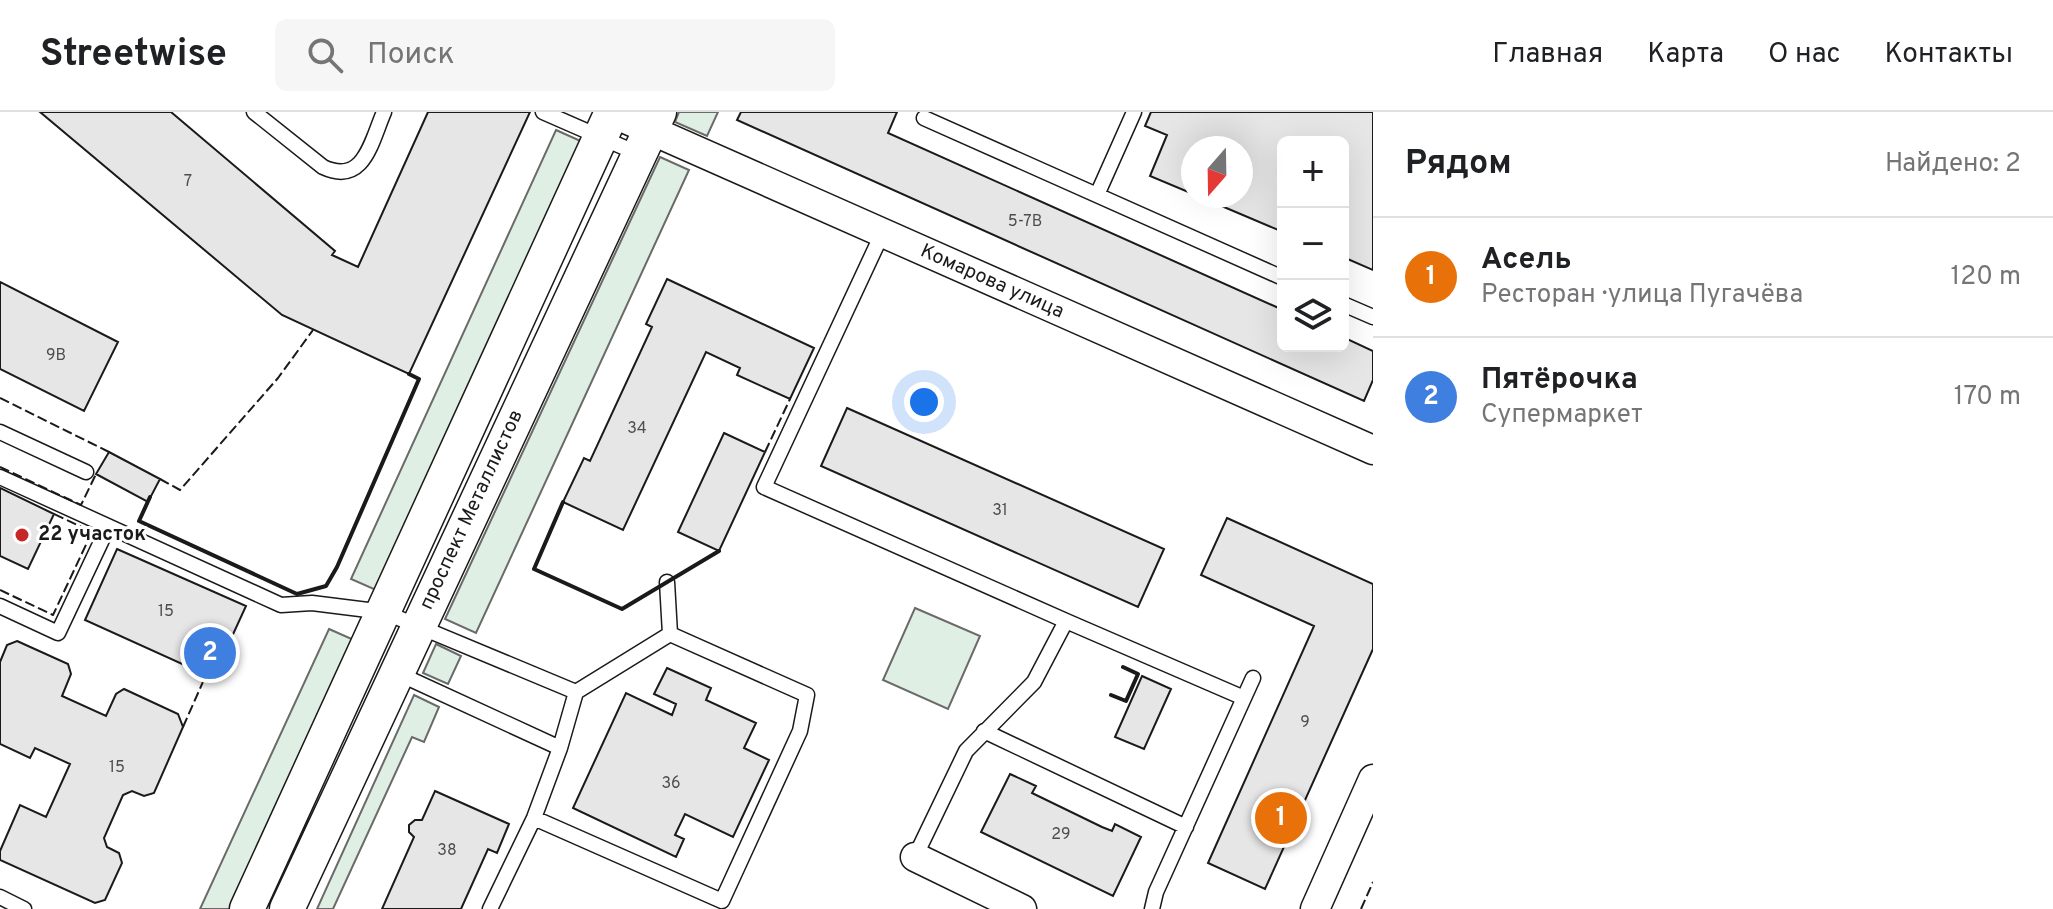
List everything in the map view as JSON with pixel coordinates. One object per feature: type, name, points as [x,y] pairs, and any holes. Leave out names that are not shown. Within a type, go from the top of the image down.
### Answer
[{"type":"street","name":"Комарова улица","points":[[608,121],[649,132],[1373,450]]},
{"type":"street","name":"проспект Металлистов","points":[[247,909],[608,121]]},
{"type":"street","name":"проспект Металлистов","points":[[287,909],[649,132]]},
{"type":"street","points":[[1315,909],[1373,779]]},
{"type":"street","points":[[915,857],[1022,909]]},
{"type":"lane","points":[[254,112],[323,167],[336,173],[347,173],[358,167],[384,112]]},
{"type":"lane","points":[[543,112],[608,121]]},
{"type":"lane","points":[[1097,195],[1134,112]]},
{"type":"lane","points":[[924,118],[1277,275]]},
{"type":"lane","points":[[882,234],[764,487],[1244,698]]},
{"type":"lane","points":[[1349,307],[1373,317]]},
{"type":"lane","points":[[0,432],[86,472]]},
{"type":"lane","points":[[0,477],[281,605],[312,597],[384,612],[576,692]]},
{"type":"lane","points":[[0,606],[58,633],[108,527]]},
{"type":"lane","points":[[667,582],[670,634]]},
{"type":"lane","points":[[915,857],[966,751],[1034,682],[1066,621]]},
{"type":"lane","points":[[490,909],[534,818],[560,748],[576,692],[670,634]]},
{"type":"lane","points":[[534,818],[722,901],[800,731],[807,695],[670,634]]},
{"type":"lane","points":[[396,673],[560,748]]},
{"type":"lane","points":[[1152,909],[1156,892],[1253,678]]},
{"type":"lane","points":[[984,731],[1186,827]]},
{"type":"lane","points":[[0,897],[24,909]]},
{"type":"green space","points":[[679,112],[718,112],[707,136],[675,122]]},
{"type":"green space","points":[[556,130],[585,143],[376,590],[351,579]]},
{"type":"green space","points":[[660,157],[689,170],[476,633],[445,619]]},
{"type":"green space","points":[[915,608],[980,636],[948,709],[883,680]]},
{"type":"green space","points":[[329,629],[354,640],[230,909],[200,909]]},
{"type":"green space","points":[[436,644],[461,656],[448,684],[423,673]]},
{"type":"green space","points":[[414,695],[439,707],[424,742],[412,737],[333,909],[317,909]]},
{"type":"building","points":[[40,112],[171,112],[335,251],[332,255],[358,267],[428,112],[530,112],[409,374],[282,315]]},
{"type":"building","points":[[741,112],[897,112],[888,133],[1277,307],[1277,352],[1349,352],[1349,340],[1373,351],[1373,380],[1364,401],[737,120]]},
{"type":"building","points":[[1151,112],[1373,112],[1373,270],[1349,260],[1349,136],[1277,136],[1277,229],[1226,208],[1253,208],[1253,136],[1181,136],[1181,189],[1150,176],[1167,135],[1145,126]]},
{"type":"building","points":[[667,279],[814,348],[790,399],[737,375],[740,368],[706,352],[623,530],[563,502],[584,458],[590,461],[652,327],[646,324]]},
{"type":"building","points":[[0,282],[118,342],[84,411],[0,369]]},
{"type":"building","points":[[847,408],[1164,549],[1138,607],[821,466]]},
{"type":"building","points":[[724,433],[765,452],[719,551],[678,532]]},
{"type":"building","points":[[109,452],[160,479],[148,502],[96,474]]},
{"type":"building","name":"22 участок","points":[[0,488],[54,514],[28,569],[0,556]]},
{"type":"building","points":[[1227,518],[1373,584],[1373,649],[1265,889],[1208,863],[1314,626],[1201,575]]},
{"type":"building","points":[[117,549],[246,606],[213,678],[85,620]]},
{"type":"building","points":[[17,641],[68,664],[71,674],[62,696],[106,716],[116,694],[124,689],[178,714],[183,727],[154,793],[144,796],[132,791],[123,795],[104,838],[107,847],[119,853],[122,863],[105,900],[95,903],[0,860],[0,851],[20,805],[46,817],[70,764],[35,748],[30,758],[0,744],[0,662],[7,645]]},
{"type":"building","points":[[667,668],[711,688],[706,700],[756,723],[744,748],[769,760],[733,837],[685,814],[675,835],[684,839],[676,857],[573,808],[626,693],[672,715],[676,704],[654,694]]},
{"type":"building","points":[[1142,676],[1171,689],[1144,749],[1115,737]]},
{"type":"building","points":[[1010,774],[1036,786],[1032,793],[1102,827],[1112,831],[1115,824],[1141,837],[1113,896],[981,832]]},
{"type":"building","points":[[435,791],[509,824],[497,853],[488,849],[461,909],[382,909],[414,837],[409,832],[409,825],[415,820],[422,820]]},
{"type":"fence","points":[[160,479],[180,490],[278,378],[313,330]]},
{"type":"fence","points":[[0,398],[109,452]]},
{"type":"fence","points":[[765,452],[790,399]]},
{"type":"fence","points":[[0,467],[81,505],[96,474]]},
{"type":"fence","points":[[0,590],[53,615],[92,532],[54,514]]},
{"type":"fence","points":[[183,727],[206,675]]},
{"type":"fence","points":[[1361,909],[1373,882]]},
{"type":"wall","points":[[150,497],[139,521],[297,594],[326,586],[419,379],[409,374]]},
{"type":"wall","points":[[563,502],[534,569],[622,609],[719,551]]},
{"type":"wall","points":[[1111,695],[1126,701],[1138,674],[1123,667]]},
{"type":"place","name":"22 участок","points":[[22,535]]},
{"type":"place","name":"Пятёрочка","points":[[210,653]]},
{"type":"place","name":"Асель","points":[[1281,818]]}]
